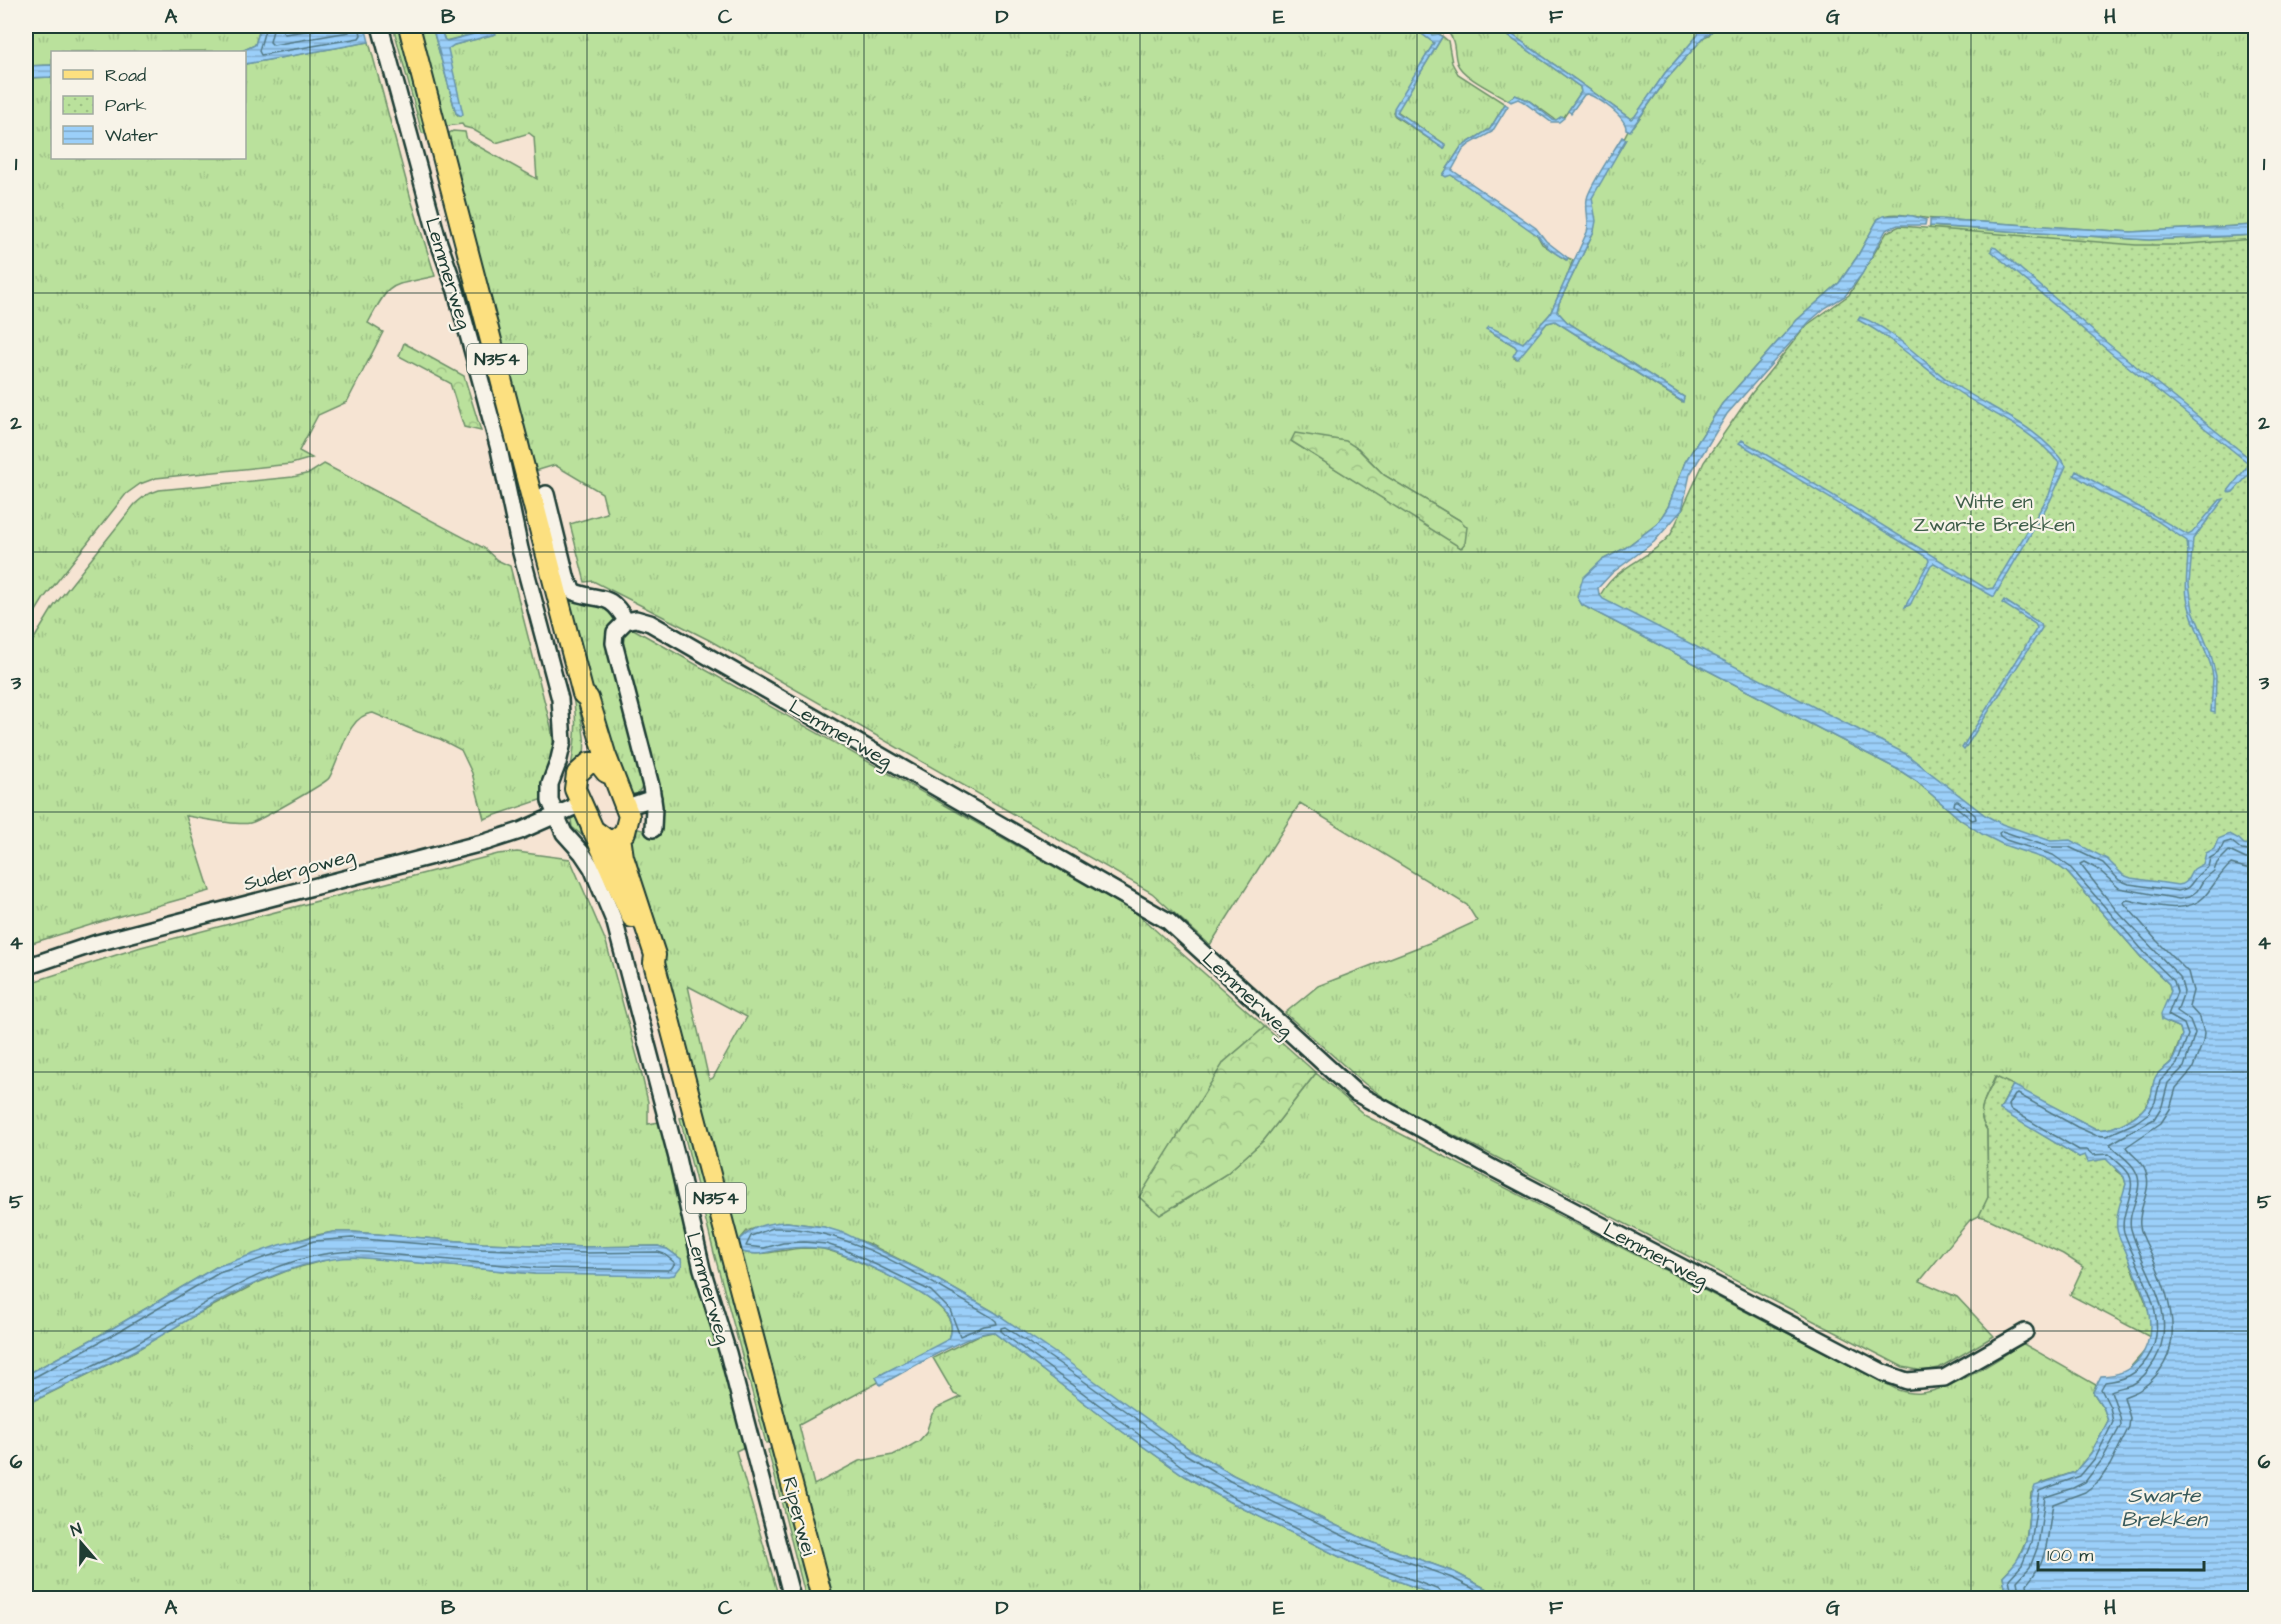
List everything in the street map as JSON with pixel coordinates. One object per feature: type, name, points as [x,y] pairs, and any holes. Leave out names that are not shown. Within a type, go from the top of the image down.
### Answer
[{"type":"main road","name":"Lemmerweg","points":[[409,26],[583,694],[581,700],[588,746],[586,765]]},
{"type":"main road","name":"Lemmerweg","points":[[583,694],[588,698],[613,775]]},
{"type":"main road","points":[[586,765],[593,762],[599,764],[606,772],[613,775]]},
{"type":"main road","name":"N354","points":[[586,765],[578,772],[575,791],[592,829]]},
{"type":"main road","name":"N354","points":[[613,775],[627,807],[629,820],[628,827],[620,837]]},
{"type":"main road","name":"Lemmerweg","points":[[592,829],[648,958],[654,963]]},
{"type":"main road","points":[[592,829],[610,840],[620,837]]},
{"type":"main road","name":"Lemmerweg","points":[[620,837],[623,857],[655,955],[654,963],[778,1433]]},
{"type":"main road","name":"Riperwei","points":[[778,1433],[822,1599]]},
{"type":"street","name":"Lemmerweg","points":[[380,26],[438,240],[456,291],[486,399],[520,549],[560,699],[562,747],[549,792],[555,816],[564,833],[592,868],[615,923],[677,1158],[702,1269],[754,1450]]},
{"type":"street","points":[[546,494],[570,588],[577,593],[593,595],[613,603],[626,621],[615,632],[614,643],[653,798],[653,829]]},
{"type":"street","name":"Lemmerweg","points":[[626,621],[636,619],[650,623],[1168,921],[1356,1093],[1494,1169],[1884,1373],[1907,1381],[1944,1378],[2025,1332]]},
{"type":"street","points":[[627,807],[653,798]]},
{"type":"street","name":"Sudergoweg","points":[[26,967],[97,943],[486,842],[520,831],[581,804]]},
{"type":"street","name":"Riperwei","points":[[754,1450],[792,1599]]},
{"type":"green space","points":[[26,26],[261,26],[255,45],[242,51],[51,51],[51,65],[26,66]]},
{"type":"green space","points":[[393,26],[402,26],[429,130],[425,134],[422,133]]},
{"type":"green space","points":[[415,26],[432,26],[456,113],[461,116],[447,49],[495,34],[494,29],[445,41],[440,26],[1411,26],[1434,43],[1393,112],[1395,116],[1444,149],[1446,145],[1397,111],[1442,37],[1432,35],[1418,26],[1430,26],[1448,41],[1452,63],[1458,74],[1505,104],[1490,129],[1461,147],[1443,175],[1451,175],[1468,185],[1537,235],[1542,244],[1566,260],[1568,258],[1573,260],[1550,314],[1525,342],[1521,343],[1503,334],[1489,331],[1515,346],[1517,349],[1514,358],[1517,359],[1547,323],[1555,321],[1682,402],[1684,397],[1567,322],[1557,311],[1594,231],[1592,198],[1597,187],[1626,139],[1624,138],[1628,130],[1634,126],[1666,80],[1712,31],[1704,26],[2255,26],[2255,225],[2131,232],[1931,219],[1900,214],[1878,219],[1857,257],[1839,283],[1797,320],[1722,404],[1685,462],[1668,507],[1657,524],[1625,548],[1602,560],[1578,597],[1582,605],[1899,770],[1916,781],[1961,820],[2051,861],[2067,872],[2141,957],[2169,984],[2171,991],[2168,1023],[2180,1028],[2182,1035],[2172,1061],[2155,1079],[2147,1105],[2127,1121],[2111,1128],[2096,1129],[1995,1077],[1982,1110],[1983,1123],[1987,1130],[1988,1198],[1979,1216],[1969,1221],[1920,1281],[1957,1297],[1994,1336],[1939,1368],[1923,1371],[1903,1367],[1395,1105],[1365,1084],[1285,1013],[1318,986],[1429,943],[1477,921],[1467,905],[1300,803],[1210,945],[1152,893],[709,640],[593,581],[585,582],[570,524],[607,513],[602,493],[555,465],[532,472],[450,158],[452,150],[449,133],[465,132],[467,140],[537,179],[534,137],[529,133],[496,143],[462,124],[447,126],[438,116]],"holes":[[[1291,441],[1358,448],[1384,475],[1461,521],[1462,547]]]},
{"type":"green space","points":[[1457,26],[1494,26],[1580,87],[1581,92],[1564,117],[1556,120],[1528,100],[1515,95],[1508,100],[1472,79],[1460,68],[1454,43],[1447,31]]},
{"type":"green space","points":[[1500,26],[1695,26],[1699,31],[1665,73],[1635,117],[1631,119]]},
{"type":"green space","points":[[369,42],[411,199],[435,276],[393,287],[382,299],[368,323],[383,332],[347,402],[318,415],[299,451],[312,458],[291,464],[156,478],[140,484],[126,494],[44,598],[26,627],[26,78],[51,77],[51,159],[246,159],[246,64]]},
{"type":"green space","name":"Witte en Zwarte Brekken","points":[[1900,226],[2136,245],[2173,245],[2255,239],[2255,1598],[2019,1568],[2057,1486],[2082,1468],[2108,1422],[2109,1411],[2102,1406],[2093,1392],[2116,1375],[2127,1371],[2157,1337],[2128,1174],[2115,1170],[2124,1177],[2126,1184],[2117,1227],[2149,1311],[2150,1337],[2070,1295],[2083,1267],[2063,1254],[1979,1216],[1988,1197],[1987,1130],[1983,1123],[1983,1104],[1996,1077],[2013,1085],[2000,1109],[2079,1157],[2144,1109],[2172,1061],[2182,1035],[2182,1027],[2172,1024],[2172,988],[2141,957],[2079,885],[2033,837],[2002,827],[1598,600],[1613,579],[1671,534],[1704,462],[1752,393],[1807,325],[1849,295],[1887,232]]},
{"type":"green space","points":[[1930,226],[2149,240],[2255,235],[2256,250],[2172,252],[1929,235]]},
{"type":"green space","points":[[404,343],[464,376],[481,431],[464,427],[450,383],[399,356]]},
{"type":"green space","points":[[1295,433],[1346,441],[1357,448],[1384,475],[1461,521],[1467,527],[1465,543],[1461,548],[1291,441]]},
{"type":"green space","points":[[324,464],[484,548],[497,560],[510,566],[551,727],[554,748],[545,773],[543,799],[484,819],[472,773],[461,750],[440,739],[373,713],[356,721],[350,729],[329,778],[277,810],[244,824],[186,816],[210,891],[26,945],[26,652],[54,606],[135,504],[146,495],[159,490],[293,477],[310,473]]},
{"type":"green space","points":[[563,591],[606,602],[616,618],[611,629],[644,784],[637,794],[630,794],[614,767]]},
{"type":"green space","points":[[628,626],[1136,913],[1265,1027],[1224,1062],[1176,1206],[1226,1174],[1264,1140],[1316,1073],[1366,1116],[1898,1390],[1909,1393],[1933,1391],[1960,1381],[2022,1343],[2096,1385],[2093,1392],[2104,1409],[2108,1421],[2091,1453],[2075,1472],[2041,1483],[2031,1493],[2026,1541],[2017,1561],[2003,1576],[2007,1598],[1504,1598],[1454,1572],[1366,1540],[1233,1475],[1189,1449],[994,1312],[869,1244],[824,1227],[787,1222],[747,1231],[737,1243],[625,849],[634,828],[656,833],[618,641]],"holes":[[[688,986],[747,1017],[713,1078],[709,1080]]]},
{"type":"green space","points":[[574,687],[582,720],[585,746],[582,756],[571,767],[576,727],[571,688]]},
{"type":"green space","points":[[576,816],[591,843],[572,827],[571,819]]},
{"type":"green space","points":[[517,852],[570,859],[606,942],[641,1071],[648,1102],[648,1124],[659,1122],[664,1124],[746,1446],[736,1451],[779,1598],[26,1598],[26,1405],[135,1351],[188,1319],[257,1283],[289,1270],[347,1256],[535,1274],[674,1275],[681,1259],[667,1249],[658,1246],[585,1247],[483,1243],[333,1232],[312,1236],[216,1267],[113,1328],[26,1375],[26,984],[141,947],[498,854]]},
{"type":"green space","points":[[1265,1027],[1316,1073],[1264,1140],[1226,1174],[1160,1215],[1139,1197],[1224,1062]]},
{"type":"green space","points":[[689,1117],[774,1442],[766,1443],[714,1253],[680,1118]]},
{"type":"green space","points":[[804,1248],[821,1249],[839,1254],[908,1286],[945,1313],[951,1329],[949,1339],[944,1343],[876,1377],[879,1382],[799,1425],[814,1485],[859,1461],[893,1455],[919,1441],[926,1433],[932,1414],[937,1408],[961,1397],[954,1394],[933,1358],[979,1335],[993,1332],[1113,1425],[1185,1476],[1228,1501],[1356,1565],[1443,1598],[829,1598],[739,1251],[755,1254]]},
{"type":"green space","points":[[776,1447],[816,1598],[806,1598],[768,1450]]},
{"type":"water","points":[[261,26],[365,26],[369,42],[246,64],[246,51],[242,51],[255,45]]},
{"type":"water","points":[[432,26],[440,26],[444,39],[447,41],[494,29],[496,34],[454,45],[448,49],[463,114],[461,116],[456,113]]},
{"type":"water","points":[[1411,26],[1418,26],[1432,35],[1439,34],[1442,37],[1397,112],[1446,145],[1444,149],[1394,114],[1394,108],[1434,43]]},
{"type":"water","points":[[1494,26],[1500,26],[1631,119],[1665,73],[1698,35],[1699,31],[1695,26],[1704,26],[1712,31],[1666,80],[1630,131],[1626,129],[1622,119],[1611,108],[1587,94],[1571,113],[1568,111],[1581,92],[1580,87]]},
{"type":"water","points":[[51,65],[51,77],[26,78],[26,66]]},
{"type":"water","points":[[1515,95],[1528,100],[1552,119],[1556,120],[1562,116],[1564,118],[1559,122],[1551,122],[1522,101],[1508,100]]},
{"type":"water","points":[[1505,104],[1508,106],[1492,132],[1463,150],[1452,170],[1536,228],[1546,241],[1568,258],[1567,260],[1550,249],[1537,235],[1451,175],[1446,177],[1443,175],[1461,147],[1490,129]]},
{"type":"water","points":[[1622,137],[1626,139],[1592,198],[1596,221],[1594,231],[1557,311],[1567,322],[1684,397],[1683,402],[1555,321],[1547,323],[1518,359],[1513,356],[1517,349],[1515,346],[1486,329],[1492,328],[1523,343],[1550,314],[1587,232],[1589,194]]},
{"type":"water","name":"Swarte Brekken","points":[[1900,215],[1926,220],[1925,225],[1898,225],[1886,230],[1862,274],[1845,296],[1825,308],[1809,322],[1727,414],[1690,474],[1682,510],[1654,542],[1612,573],[1598,588],[1599,594],[1603,599],[1906,754],[1985,815],[2002,824],[2051,841],[2070,840],[2107,859],[2123,875],[2178,885],[2186,881],[2194,869],[2203,864],[2206,853],[2214,849],[2218,839],[2230,834],[2244,844],[2255,846],[2255,1598],[2007,1598],[2003,1576],[2017,1560],[2024,1546],[2035,1486],[2075,1472],[2091,1453],[2108,1421],[2104,1409],[2093,1392],[2101,1376],[2123,1372],[2132,1367],[2140,1358],[2147,1346],[2150,1319],[2138,1279],[2117,1229],[2118,1212],[2126,1184],[2124,1177],[2106,1159],[2088,1162],[2085,1155],[2079,1157],[2000,1110],[2013,1085],[2096,1129],[2110,1128],[2126,1122],[2140,1112],[2149,1101],[2158,1073],[2172,1061],[2177,1052],[2182,1035],[2180,1028],[2162,1020],[2161,1014],[2171,991],[2169,984],[2141,957],[2067,872],[2051,861],[2004,845],[1982,834],[1899,770],[1582,605],[1577,597],[1583,578],[1602,560],[1625,548],[1657,524],[1668,507],[1685,462],[1722,404],[1797,320],[1839,283],[1857,257],[1878,219],[1883,216]]},
{"type":"water","points":[[1930,220],[2131,232],[2255,225],[2255,235],[2149,240],[1930,226]]},
{"type":"water","points":[[1992,247],[2248,457],[2255,456],[2255,468],[2233,492],[2228,491],[2246,468],[2247,462],[2111,353],[1991,251]]},
{"type":"water","points":[[1860,317],[1895,336],[1964,391],[2027,428],[2055,451],[2066,466],[2050,501],[1994,597],[1934,563],[1910,605],[1905,607],[1929,561],[1928,558],[1739,443],[1742,440],[1987,589],[1993,588],[2049,495],[2059,463],[2021,429],[1951,387],[1895,343],[1858,320]]},
{"type":"water","points":[[2076,471],[2188,535],[2220,500],[2224,499],[2193,539],[2189,584],[2193,610],[2211,655],[2216,676],[2215,713],[2211,712],[2213,677],[2211,666],[2191,615],[2187,598],[2187,541],[2154,519],[2104,494],[2074,475]]},
{"type":"water","points":[[2004,600],[2041,624],[2042,628],[1964,750],[1962,748],[2037,628],[2035,624],[2002,603]]},
{"type":"water","points":[[787,1222],[824,1227],[844,1233],[924,1272],[994,1312],[1189,1449],[1233,1475],[1366,1540],[1454,1572],[1504,1598],[1443,1598],[1356,1565],[1228,1501],[1185,1476],[1113,1425],[993,1332],[983,1333],[954,1345],[880,1385],[876,1377],[949,1339],[950,1319],[938,1305],[925,1296],[837,1252],[804,1248],[789,1248],[756,1254],[739,1251],[737,1243],[753,1229],[772,1223]]},
{"type":"water","points":[[333,1232],[483,1243],[585,1247],[658,1246],[667,1249],[681,1259],[682,1265],[674,1275],[668,1276],[535,1274],[365,1258],[319,1261],[249,1286],[136,1350],[26,1405],[26,1375],[113,1328],[216,1267],[279,1245]]}]
